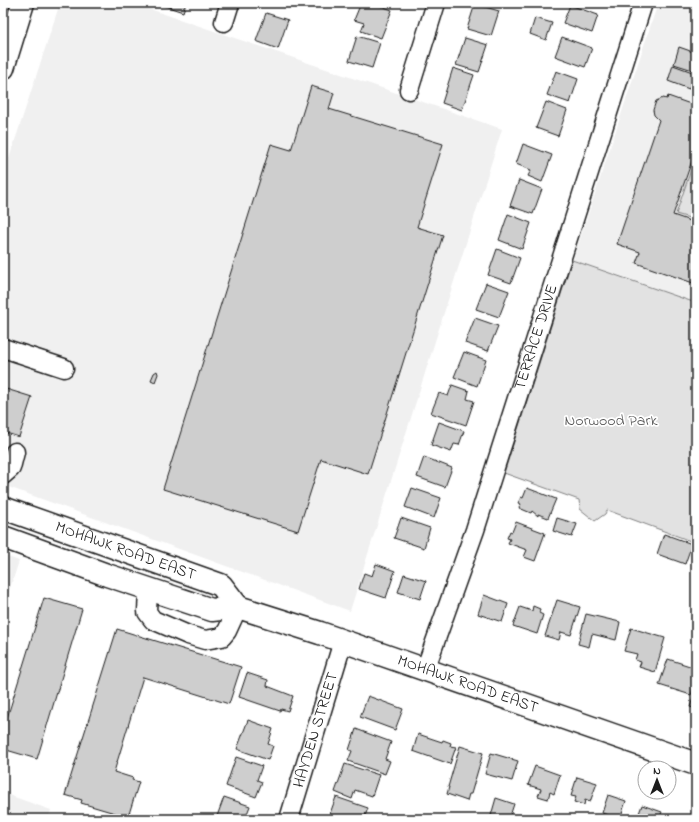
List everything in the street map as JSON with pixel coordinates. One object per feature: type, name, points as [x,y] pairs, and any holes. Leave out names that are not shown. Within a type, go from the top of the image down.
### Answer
[{"type":"main road","points":[[3,68],[19,4]]},
{"type":"main road","name":"MOHAWK ROAD EAST","points":[[3,508],[221,585],[238,607]]},
{"type":"main road","name":"MOHAWK ROAD EAST","points":[[3,537],[107,575],[212,610],[238,607],[343,641],[696,764]]},
{"type":"street","points":[[224,22],[230,3]]},
{"type":"street","points":[[409,90],[436,3]]},
{"type":"street","name":"TERRACE DRIVE","points":[[425,670],[475,530],[643,3]]},
{"type":"street","points":[[3,348],[64,368]]},
{"type":"street","points":[[3,475],[11,468],[15,452]]},
{"type":"street","points":[[148,589],[147,612],[153,620],[188,635],[205,640],[222,637],[227,631],[238,607]]},
{"type":"street","name":"HAYDEN STREET","points":[[288,819],[343,641]]},
{"type":"shaded area","points":[[60,3],[132,3],[502,129],[350,611],[3,485],[3,177]]},
{"type":"shaded area","points":[[658,3],[696,3],[696,303],[573,260]]},
{"type":"shaded area","points":[[3,555],[19,561],[3,610]]},
{"type":"shaded area","points":[[3,793],[51,810],[48,819],[3,819]]},
{"type":"green space","points":[[696,155],[696,220],[676,214]]},
{"type":"green space","name":"Norwood Park","points":[[572,260],[696,303],[696,543],[607,510],[605,514],[595,521],[580,509],[579,500],[504,473]]},
{"type":"building","points":[[163,3],[186,3],[183,12],[162,5]]},
{"type":"building","points":[[283,3],[302,3],[301,9]]},
{"type":"building","points":[[361,3],[373,3],[392,10],[381,38],[361,31],[364,23],[354,20]]},
{"type":"building","points":[[475,4],[499,11],[491,36],[467,29]]},
{"type":"building","points":[[570,5],[598,15],[592,33],[563,23]]},
{"type":"building","points":[[266,13],[288,20],[278,49],[256,41]]},
{"type":"building","points":[[535,18],[552,23],[546,40],[530,34]]},
{"type":"building","points":[[357,36],[380,43],[372,68],[349,61]]},
{"type":"building","points":[[562,37],[592,48],[585,67],[555,56]]},
{"type":"building","points":[[465,38],[488,45],[479,72],[456,65]]},
{"type":"building","points":[[679,47],[696,53],[696,71],[674,64]]},
{"type":"building","points":[[673,65],[695,73],[689,89],[668,81]]},
{"type":"building","points":[[453,68],[474,75],[462,110],[442,103]]},
{"type":"building","points":[[556,71],[578,79],[570,103],[547,95]]},
{"type":"building","points":[[311,86],[334,93],[329,109],[443,144],[417,227],[443,235],[368,474],[321,459],[298,531],[163,489],[271,144],[291,150]]},
{"type":"building","points":[[668,96],[696,106],[696,149],[673,215],[696,223],[696,284],[636,263],[640,252],[617,244],[659,120],[654,115],[653,110],[656,101],[663,98],[667,99]]},
{"type":"building","points":[[546,102],[567,110],[558,136],[536,128]]},
{"type":"building","points":[[523,144],[552,155],[542,182],[528,176],[531,170],[516,164]]},
{"type":"building","points":[[519,180],[542,189],[533,214],[510,206]]},
{"type":"building","points":[[508,214],[531,223],[522,249],[499,240]]},
{"type":"building","points":[[497,249],[520,258],[511,283],[488,275]]},
{"type":"building","points":[[486,283],[509,291],[499,317],[476,309]]},
{"type":"building","points":[[475,318],[498,326],[488,351],[465,343]]},
{"type":"building","points":[[464,352],[486,360],[477,386],[454,377]]},
{"type":"building","points":[[157,371],[158,374],[155,382],[151,380],[154,373]]},
{"type":"building","points":[[452,385],[469,391],[467,399],[474,401],[466,425],[431,413],[439,393],[448,396]]},
{"type":"building","points":[[3,388],[32,397],[19,437],[3,432]]},
{"type":"building","points":[[439,422],[464,431],[459,445],[454,444],[451,452],[431,445]]},
{"type":"building","points":[[424,457],[452,468],[445,487],[417,477]]},
{"type":"building","points":[[412,488],[441,498],[434,518],[405,507]]},
{"type":"building","points":[[527,488],[556,499],[548,518],[538,514],[538,516],[532,511],[531,513],[519,508],[521,504],[518,503],[521,497],[523,498]]},
{"type":"building","points":[[401,518],[430,528],[424,548],[394,538]]},
{"type":"building","points":[[557,518],[577,524],[572,537],[553,531]]},
{"type":"building","points":[[516,522],[545,533],[535,561],[524,557],[527,550],[508,543],[510,539],[507,538],[510,531],[512,532]]},
{"type":"building","points":[[664,534],[692,544],[685,564],[657,554]]},
{"type":"building","points":[[376,564],[395,571],[386,598],[359,589],[364,573],[372,576]]},
{"type":"building","points":[[404,574],[426,581],[420,599],[398,592]]},
{"type":"building","points":[[484,595],[508,604],[502,622],[478,614]]},
{"type":"building","points":[[44,598],[82,609],[37,759],[3,749],[3,731]]},
{"type":"building","points":[[557,600],[580,607],[571,635],[561,632],[559,640],[545,636]]},
{"type":"building","points":[[533,606],[540,609],[539,613],[543,615],[537,634],[513,626],[520,607],[532,611]]},
{"type":"building","points":[[586,614],[620,622],[616,640],[592,634],[589,647],[578,644]]},
{"type":"building","points":[[631,628],[665,638],[655,672],[639,667],[641,662],[635,660],[637,654],[624,651]]},
{"type":"building","points":[[117,629],[241,667],[229,704],[143,677],[114,772],[133,778],[132,780],[139,782],[128,817],[81,803],[82,800],[65,795]]},
{"type":"building","points":[[668,659],[696,668],[696,679],[691,695],[659,685]]},
{"type":"building","points":[[247,673],[268,680],[267,686],[293,696],[288,711],[281,709],[280,711],[239,697]]},
{"type":"building","points":[[696,689],[696,709],[690,707]]},
{"type":"building","points":[[368,696],[403,709],[395,730],[360,717]]},
{"type":"building","points":[[248,720],[273,729],[268,744],[273,746],[268,760],[237,749]]},
{"type":"building","points":[[356,729],[391,742],[385,759],[390,761],[385,774],[348,761],[352,751],[349,750]]},
{"type":"building","points":[[418,734],[442,742],[443,740],[451,743],[450,746],[456,747],[450,764],[413,751]]},
{"type":"building","points":[[460,746],[483,753],[471,794],[469,794],[467,801],[447,794]]},
{"type":"building","points":[[491,753],[518,761],[512,781],[485,774]]},
{"type":"building","points":[[236,757],[262,766],[257,780],[262,782],[256,797],[226,786]]},
{"type":"building","points":[[345,764],[379,775],[372,796],[355,790],[352,799],[335,792]]},
{"type":"building","points":[[535,766],[560,775],[554,794],[550,792],[548,799],[538,796],[541,789],[528,785]]},
{"type":"building","points":[[577,777],[597,783],[590,802],[585,800],[584,805],[574,802],[576,797],[571,796]]},
{"type":"building","points":[[608,795],[626,801],[620,819],[602,813]]},
{"type":"building","points":[[224,797],[250,806],[245,819],[216,819]]},
{"type":"building","points":[[336,797],[368,808],[364,819],[328,819]]},
{"type":"building","points":[[496,798],[514,804],[509,819],[490,819]]},
{"type":"building","points":[[642,805],[662,812],[659,819],[637,819]]}]
